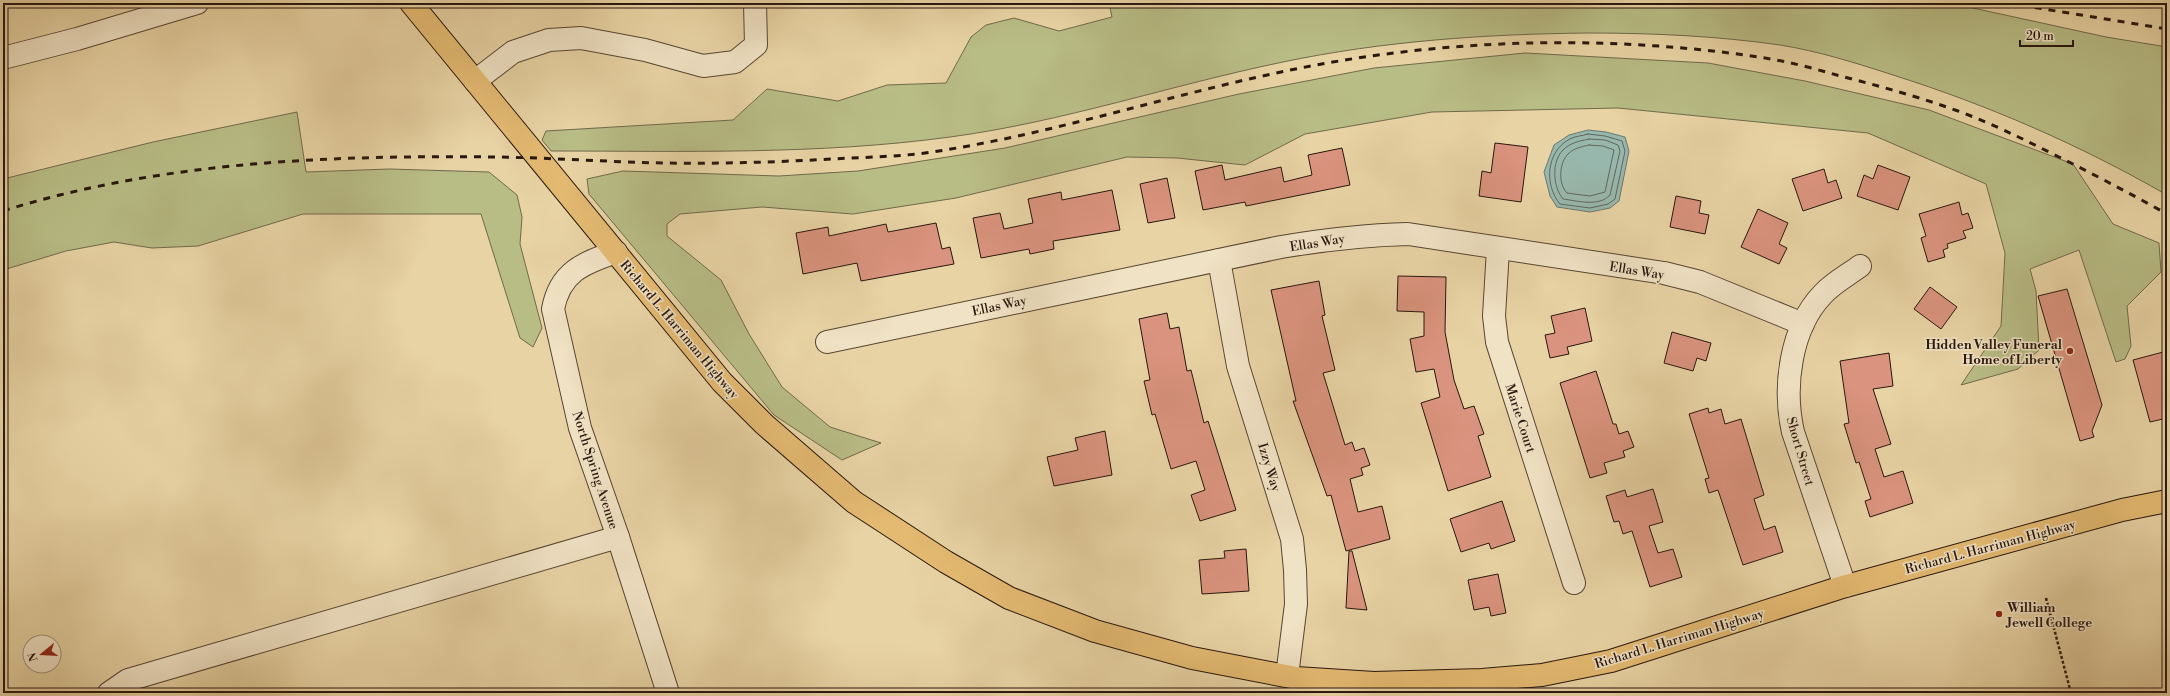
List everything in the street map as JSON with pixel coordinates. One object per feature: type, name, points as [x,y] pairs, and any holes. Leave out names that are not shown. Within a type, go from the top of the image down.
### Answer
[{"type":"main road","name":"Richard L. Harriman Highway","points":[[411,3],[722,382],[764,424],[854,502],[946,562],[1009,598],[1095,631],[1192,658],[1287,676],[1374,683],[1477,687],[1611,661],[1844,586],[2122,510],[2167,501]]},
{"type":"street","points":[[3,58],[77,39],[197,3]]},
{"type":"street","points":[[476,81],[512,52],[549,40],[581,38],[645,50],[703,66],[735,62],[756,46],[755,3]]},
{"type":"street","name":"Ellas Way","points":[[827,342],[1326,239],[1367,235],[1408,234],[1498,249],[1664,273],[1700,282],[1803,324]]},
{"type":"street","name":"Marie Court","points":[[1498,249],[1494,316],[1497,342],[1574,583]]},
{"type":"street","name":"North Spring Avenue","points":[[616,252],[587,262],[569,275],[556,293],[553,309],[580,428],[618,537],[668,693]]},
{"type":"street","name":"Izzy Way","points":[[1219,260],[1238,366],[1292,539],[1296,604],[1287,676]]},
{"type":"street","name":"Short Street","points":[[1844,586],[1790,417],[1789,383],[1797,338],[1809,312],[1824,293],[1860,266]]},
{"type":"street","points":[[109,693],[128,680],[618,537]]},
{"type":"path","points":[[2046,598],[2070,693]]},
{"type":"green space","points":[[1109,3],[1950,3],[2106,37],[2167,47],[2167,195],[2101,159],[1999,113],[1964,99],[1865,66],[1823,54],[1780,45],[1709,37],[1637,34],[1589,33],[1474,37],[1359,49],[1241,71],[1034,122],[950,137],[900,143],[851,147],[750,151],[551,151],[542,140],[546,131],[733,120],[767,89],[838,101],[887,85],[946,83],[971,37],[986,25],[1014,18],[1059,31],[1112,17]]},
{"type":"green space","points":[[1525,53],[1708,63],[1805,81],[1929,110],[2073,164],[2113,224],[2159,243],[2161,272],[2127,306],[2131,346],[2125,359],[2116,362],[2079,250],[2030,269],[2036,291],[2039,350],[2018,369],[1961,385],[2001,326],[2005,253],[1986,184],[1868,133],[1618,108],[1432,112],[1305,134],[1245,165],[1177,158],[1127,157],[956,198],[853,214],[762,207],[680,214],[667,224],[667,236],[721,280],[749,334],[782,387],[830,427],[881,443],[842,460],[774,415],[589,194],[587,179],[623,171],[779,176],[858,171],[1005,148],[1239,94],[1374,68]]},
{"type":"green space","points":[[297,112],[306,172],[389,169],[489,172],[517,195],[522,217],[520,244],[542,328],[533,347],[520,338],[481,214],[303,214],[198,246],[152,248],[114,242],[66,251],[3,270],[3,179],[153,142]]},
{"type":"water","points":[[1588,130],[1606,132],[1625,137],[1629,151],[1619,201],[1610,208],[1590,212],[1557,207],[1550,196],[1544,172],[1554,145],[1569,135]]},
{"type":"building","points":[[1495,143],[1528,147],[1521,202],[1479,196],[1482,171],[1491,173]]},
{"type":"building","points":[[1342,148],[1350,185],[1246,206],[1245,202],[1203,210],[1195,171],[1222,165],[1225,180],[1281,167],[1284,182],[1312,175],[1308,155]]},
{"type":"building","points":[[1878,165],[1910,177],[1898,210],[1857,196],[1864,175],[1873,179]]},
{"type":"building","points":[[1824,169],[1828,183],[1836,180],[1842,198],[1803,211],[1792,179]]},
{"type":"building","points":[[1167,178],[1175,218],[1148,223],[1140,184]]},
{"type":"building","points":[[1112,190],[1120,230],[1053,241],[1054,249],[1030,254],[1029,249],[981,258],[973,218],[1000,213],[1004,229],[1033,223],[1028,199],[1061,192],[1062,200]]},
{"type":"building","points":[[1676,196],[1701,201],[1699,213],[1709,215],[1705,234],[1670,227]]},
{"type":"building","points":[[1959,202],[1962,215],[1968,213],[1973,228],[1963,231],[1966,238],[1947,244],[1948,248],[1943,250],[1945,257],[1928,262],[1921,238],[1926,236],[1919,214]]},
{"type":"building","points":[[1758,209],[1788,223],[1779,244],[1787,248],[1779,264],[1741,247]]},
{"type":"building","points":[[936,223],[942,249],[950,247],[954,264],[861,281],[857,263],[803,274],[796,233],[828,227],[829,236],[886,224],[888,232]]},
{"type":"building","points":[[1398,276],[1446,277],[1445,332],[1454,380],[1464,409],[1474,406],[1484,434],[1478,436],[1491,477],[1448,491],[1421,403],[1440,397],[1434,369],[1416,372],[1410,339],[1424,336],[1424,312],[1397,311]]},
{"type":"building","points":[[1319,281],[1325,315],[1322,316],[1335,370],[1323,373],[1345,445],[1352,442],[1355,451],[1364,448],[1370,465],[1361,468],[1363,475],[1350,479],[1358,512],[1382,506],[1390,539],[1346,551],[1331,495],[1327,496],[1293,401],[1296,401],[1271,290]]},
{"type":"building","points":[[1930,287],[1957,307],[1941,329],[1914,309]]},
{"type":"building","name":"Hidden Valley Funeral Home of Liberty","points":[[2067,289],[2102,405],[2092,431],[2094,437],[2080,441],[2038,296]]},
{"type":"building","points":[[1585,308],[1592,341],[1567,347],[1569,354],[1550,358],[1545,335],[1555,333],[1551,316]]},
{"type":"building","points":[[1167,313],[1170,329],[1179,327],[1187,371],[1191,370],[1204,423],[1208,421],[1236,510],[1200,521],[1191,495],[1205,490],[1196,461],[1171,469],[1155,414],[1152,415],[1144,381],[1150,380],[1139,319]]},
{"type":"building","points":[[1672,332],[1711,343],[1706,361],[1697,358],[1693,371],[1664,363]]},
{"type":"building","points":[[2167,351],[2167,418],[2150,422],[2133,360]]},
{"type":"building","points":[[1889,353],[1893,386],[1873,389],[1891,444],[1875,449],[1884,477],[1903,471],[1913,503],[1870,517],[1865,501],[1871,499],[1859,462],[1856,463],[1844,424],[1849,423],[1840,361]]},
{"type":"building","points":[[1596,371],[1613,424],[1616,424],[1619,434],[1628,431],[1634,447],[1623,451],[1625,457],[1604,463],[1607,473],[1590,478],[1560,383]]},
{"type":"building","points":[[1708,408],[1709,413],[1721,409],[1725,424],[1741,419],[1764,495],[1754,499],[1764,530],[1775,526],[1783,552],[1743,565],[1718,490],[1709,493],[1705,479],[1709,478],[1689,414]]},
{"type":"building","points":[[1105,431],[1112,475],[1054,486],[1047,457],[1078,450],[1075,438]]},
{"type":"building","points":[[1653,489],[1663,522],[1649,526],[1658,553],[1673,549],[1682,577],[1650,587],[1632,531],[1623,534],[1619,521],[1614,522],[1606,496],[1625,490],[1627,497]]},
{"type":"building","points":[[1502,501],[1515,541],[1491,549],[1489,543],[1461,552],[1450,519]]},
{"type":"building","points":[[1246,549],[1249,591],[1202,594],[1199,560],[1225,558],[1224,551]]},
{"type":"building","points":[[1349,551],[1352,551],[1367,610],[1346,608]]},
{"type":"building","points":[[1498,574],[1506,613],[1491,616],[1489,607],[1474,610],[1468,580]]},
{"type":"railway","points":[[2007,3],[2167,29]]},
{"type":"railway","points":[[2142,3],[2167,7]]},
{"type":"railway","points":[[3,211],[63,194],[124,181],[186,171],[248,164],[311,160],[498,157],[707,163],[790,161],[920,154],[1027,134],[1216,87],[1311,66],[1423,50],[1480,45],[1595,43],[1709,51],[1765,58],[1812,68],[1914,96],[1971,116],[2034,144],[2167,214]]},
{"type":"place","name":"Hidden Valley Funeral Home of Liberty","points":[[2070,351]]},
{"type":"place","name":"William Jewell College","points":[[1999,614]]}]
